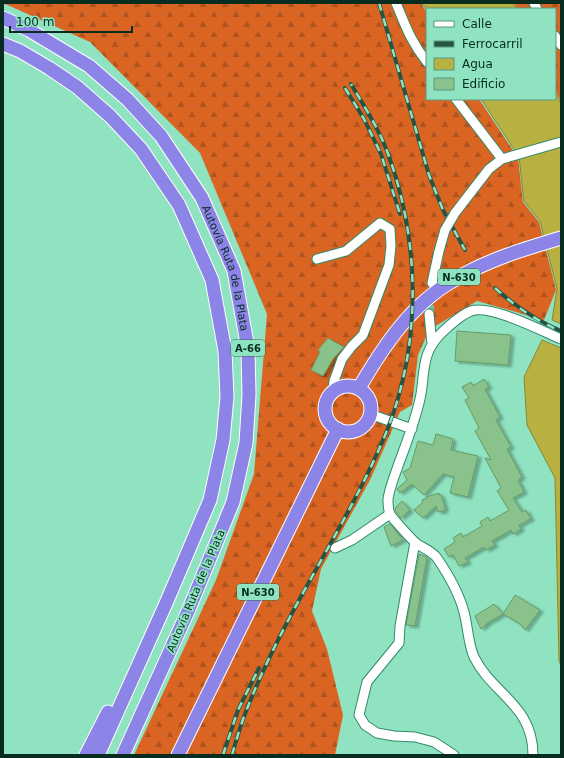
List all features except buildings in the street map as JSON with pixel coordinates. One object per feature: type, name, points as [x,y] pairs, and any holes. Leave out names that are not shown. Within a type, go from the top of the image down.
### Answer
[{"type":"highway","name":"Autovía Ruta de la Plata","points":[[3,18],[28,30],[89,66],[127,99],[161,136],[202,198],[234,271],[248,349],[249,395],[246,443],[233,502],[189,609],[123,755]]},
{"type":"highway","name":"Autovía Ruta de la Plata","points":[[3,44],[20,51],[77,87],[110,116],[141,148],[179,205],[212,280],[225,351],[227,397],[223,440],[210,500],[167,601],[98,755]]},
{"type":"highway","name":"N-630","points":[[359,388],[374,362],[404,321],[426,300],[453,280],[484,264],[523,249],[561,238]]},
{"type":"highway","points":[[350,386],[359,388],[368,397],[372,409],[368,421],[360,429],[349,432],[338,429],[326,416],[328,399],[333,392],[341,387],[350,386]]},
{"type":"highway","name":"N-630","points":[[178,755],[338,429]]},
{"type":"highway","points":[[86,755],[167,601]]},
{"type":"street","points":[[396,3],[409,36],[426,61]]},
{"type":"street","points":[[457,100],[502,159]]},
{"type":"street","points":[[432,283],[438,251],[445,230],[455,213],[489,169],[502,159],[561,142]]},
{"type":"street","points":[[317,259],[346,251],[380,223],[390,229],[391,246],[389,265],[363,335],[352,346],[342,360],[334,381],[333,392]]},
{"type":"street","points":[[532,755],[530,736],[524,717],[512,702],[483,672],[474,656],[468,639],[462,606],[450,578],[435,556],[415,542],[390,514],[388,500],[412,429],[421,397],[428,354],[432,344],[460,318],[472,311],[483,310],[507,316],[561,339]]},
{"type":"street","points":[[429,314],[432,344]]},
{"type":"street","points":[[370,414],[412,429]]},
{"type":"street","points":[[335,548],[352,540],[390,514]]},
{"type":"street","points":[[415,542],[400,626],[399,643],[367,682],[359,715],[364,725],[377,732],[394,736],[415,737],[434,742],[454,755]]},
{"type":"green space","points":[[3,3],[421,3],[426,11],[426,100],[480,100],[518,158],[523,202],[539,222],[556,290],[544,320],[477,301],[429,330],[418,355],[412,405],[400,412],[370,480],[321,569],[312,611],[327,649],[343,715],[335,755],[134,755],[216,580],[254,474],[267,314],[200,153],[90,42]]},
{"type":"green space","points":[[514,3],[561,3],[561,102],[556,91],[556,8],[516,8]]},
{"type":"water","points":[[422,3],[513,3],[516,8],[426,8]]},
{"type":"water","points":[[556,93],[561,104],[561,324],[552,320],[557,289],[540,221],[524,201],[519,157],[482,100],[556,100]]},
{"type":"water","points":[[542,340],[561,348],[561,667],[559,660],[555,478],[527,425],[524,377]]},
{"type":"tunnel","points":[[429,314],[431,293]]},
{"type":"railway","points":[[379,3],[429,175],[443,210],[465,250]]},
{"type":"railway","points":[[232,755],[245,714],[272,651],[355,499],[378,452],[388,428],[399,394],[407,360],[413,290],[411,254],[406,219],[398,185],[387,151],[351,84]]},
{"type":"railway","points":[[345,88],[364,119],[381,154],[400,214]]},
{"type":"railway","points":[[495,288],[526,312],[561,331]]},
{"type":"railway","points":[[223,755],[238,710],[259,668]]}]
